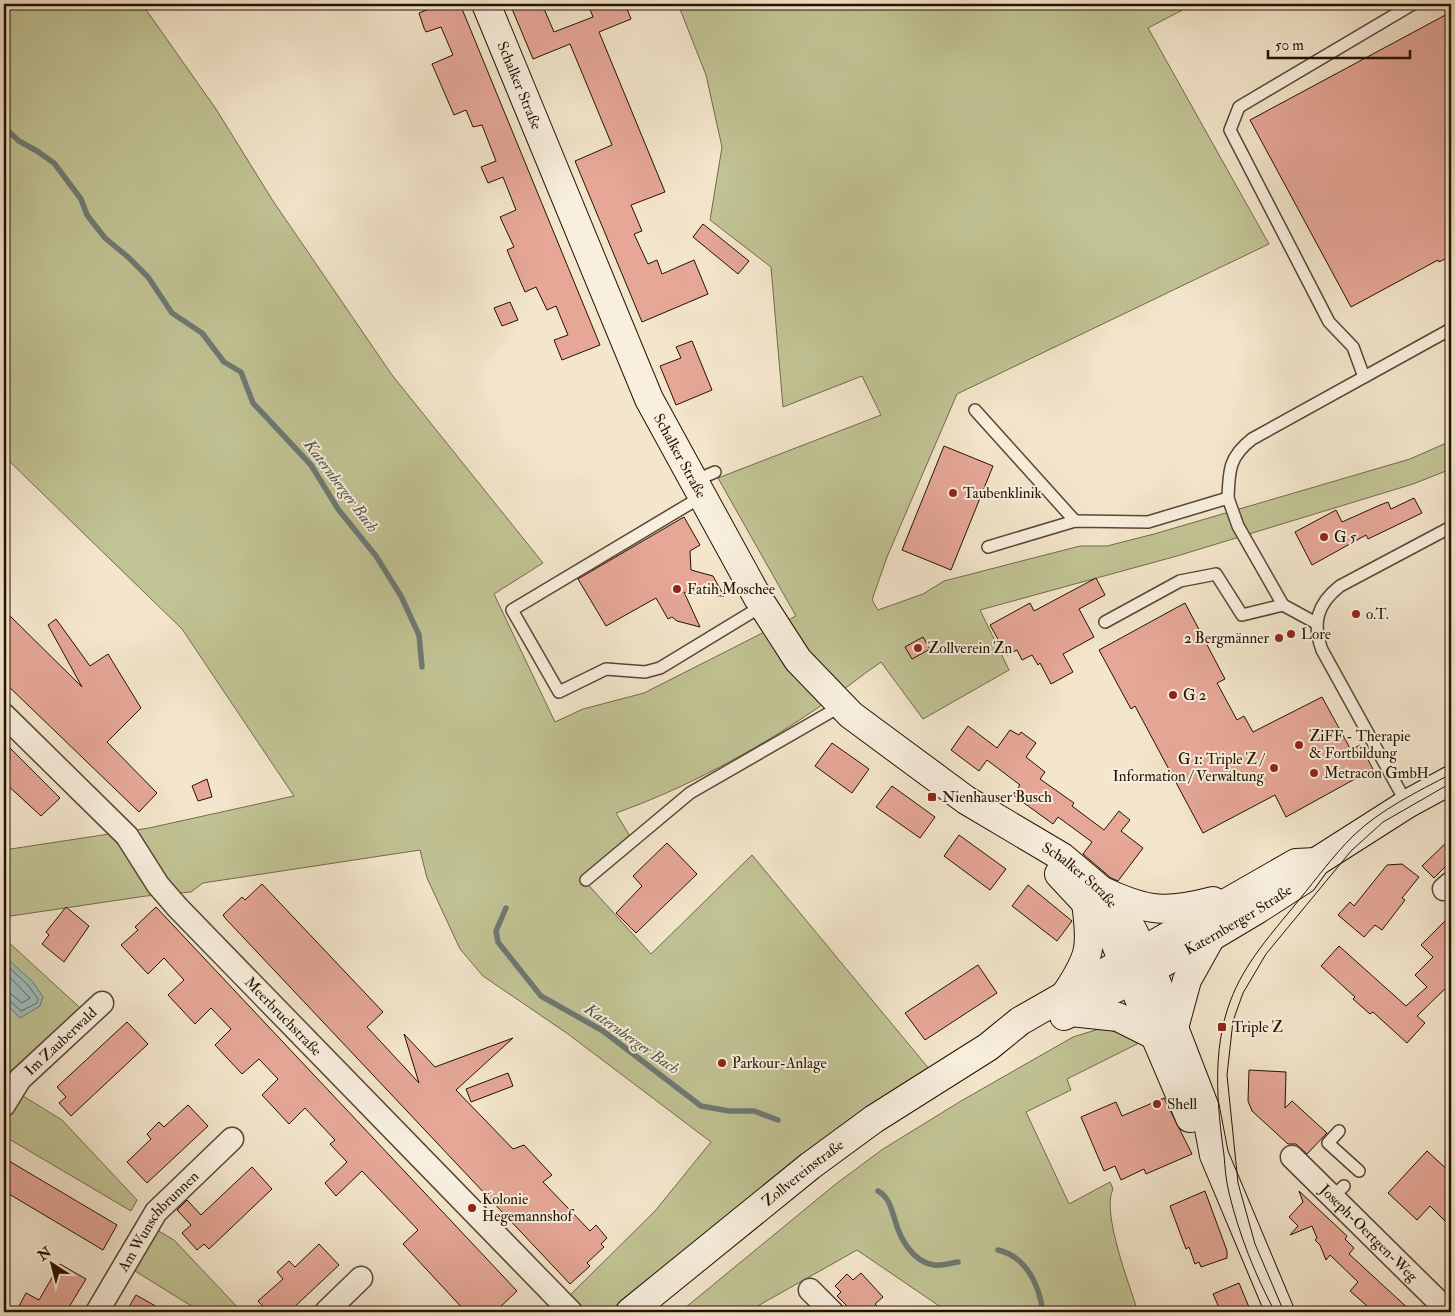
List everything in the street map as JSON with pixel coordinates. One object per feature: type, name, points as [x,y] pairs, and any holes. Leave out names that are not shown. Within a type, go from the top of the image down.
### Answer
[{"type":"main road","name":"Schalker Straße","points":[[486,4],[649,399],[703,483],[762,606],[798,660],[841,706],[944,785],[998,820],[1062,857],[1093,896],[1109,932],[1137,964]]},
{"type":"main road","name":"Katernberger Straße","points":[[1137,964],[1211,937],[1303,880],[1316,862],[1407,804],[1451,780]]},
{"type":"main road","name":"Katernberger Straße","points":[[1137,964],[1246,892],[1296,863],[1316,862]]},
{"type":"main road","points":[[1164,1031],[1069,1002],[1089,950],[1093,896],[1148,909],[1167,910],[1190,907],[1246,892]]},
{"type":"main road","points":[[1164,1031],[1187,980],[1211,937]]},
{"type":"main road","points":[[1137,964],[1164,1031],[1205,1108],[1214,1155],[1280,1312]]},
{"type":"main road","name":"Zollvereinstraße","points":[[630,1312],[810,1166],[874,1119],[988,1047],[1020,1021],[1069,1002],[1137,964]]},
{"type":"street","name":"Meerbruchstraße","points":[[4,715],[127,836],[158,885],[178,908],[571,1312]]},
{"type":"street","name":"Im Zauberwald","points":[[4,1105],[20,1079],[102,1003]]},
{"type":"street","name":"Am Wunschbrunnen","points":[[97,1312],[156,1212],[232,1139]]},
{"type":"street","name":"Joseph-Oertgen-Weg","points":[[1292,1157],[1338,1192],[1446,1311]]},
{"type":"street","points":[[326,1312],[361,1278]]},
{"type":"street","points":[[810,1290],[832,1312]]},
{"type":"lane","points":[[1364,377],[1352,346],[1329,322],[1230,130],[1239,107],[1413,4]]},
{"type":"lane","points":[[1316,623],[1283,605],[1238,526],[1228,498],[1230,467],[1234,456],[1242,446],[1258,434],[1451,329]]},
{"type":"lane","points":[[975,410],[1075,521]]},
{"type":"lane","points":[[703,483],[512,610],[559,692],[606,669],[645,672],[660,668],[762,606]]},
{"type":"lane","points":[[988,547],[1075,521],[1148,522],[1228,498]]},
{"type":"lane","points":[[1407,804],[1322,650],[1316,633],[1316,623],[1330,594],[1340,586],[1451,527]]},
{"type":"lane","points":[[1105,622],[1180,581],[1216,574],[1242,615],[1283,605]]},
{"type":"lane","points":[[586,880],[690,793],[841,706]]},
{"type":"lane","points":[[1339,1131],[1328,1143],[1359,1171]]},
{"type":"green space","points":[[4,4],[142,4],[216,109],[273,201],[392,375],[543,563],[494,594],[555,722],[583,709],[644,693],[796,616],[718,478],[881,415],[862,376],[783,407],[771,267],[710,220],[722,147],[706,75],[678,4],[1194,4],[1148,28],[1269,244],[957,394],[887,557],[872,600],[878,610],[923,594],[944,581],[1080,546],[1107,546],[1154,534],[1410,459],[1451,441],[1451,469],[1413,484],[1177,556],[980,610],[1009,670],[923,719],[881,662],[816,709],[744,754],[668,792],[616,813],[631,838],[583,879],[651,954],[752,855],[935,1076],[628,1312],[573,1312],[563,1302],[655,1211],[711,1142],[568,1034],[483,976],[460,949],[427,878],[420,850],[203,883],[191,892],[146,896],[4,917],[4,850],[149,828],[294,796],[182,629],[4,456]]},
{"type":"green space","points":[[4,938],[90,1017],[4,1113]]},
{"type":"green space","points":[[1099,1029],[1120,1033],[1139,1043],[1067,1079],[1071,1090],[1026,1112],[1069,1204],[1110,1182],[1113,1189],[1110,1200],[1114,1231],[1123,1268],[1138,1312],[948,1312],[857,1250],[747,1312],[680,1312],[837,1183],[883,1149],[961,1101],[1073,1037]]},
{"type":"green space","points":[[18,1093],[62,1120],[137,1200],[131,1211],[4,1136],[4,1115]]},
{"type":"green space","points":[[152,1227],[174,1240],[242,1312],[201,1312],[127,1266]]},
{"type":"water","points":[[4,956],[32,981],[43,997],[40,1006],[20,1018],[4,1002]]},
{"type":"building","points":[[432,4],[460,4],[600,345],[562,360],[554,340],[568,335],[556,306],[547,310],[536,287],[525,292],[507,250],[514,247],[500,217],[516,210],[503,177],[488,183],[481,167],[496,161],[482,125],[473,127],[466,110],[454,115],[432,64],[453,55],[441,27],[426,32],[424,28],[419,13],[434,7]]},
{"type":"building","points":[[510,4],[542,4],[554,32],[593,17],[588,4],[625,4],[631,19],[599,32],[665,192],[631,205],[642,231],[634,234],[648,264],[657,260],[662,274],[694,260],[708,294],[642,322],[575,161],[612,145],[570,44],[533,59]]},
{"type":"building","points":[[1451,12],[1451,256],[1439,262],[1438,260],[1351,307],[1250,120]]},
{"type":"building","points":[[703,224],[749,261],[738,274],[693,237]]},
{"type":"building","points":[[510,302],[518,320],[502,326],[494,308]]},
{"type":"building","points":[[692,341],[712,390],[676,405],[660,366],[681,358],[676,347]]},
{"type":"building","name":"Taubenklinik","points":[[944,446],[993,466],[951,570],[902,550]]},
{"type":"building","points":[[1414,498],[1422,513],[1368,539],[1366,535],[1312,565],[1295,532],[1336,510],[1342,522],[1388,502],[1391,509]]},
{"type":"building","points":[[684,517],[700,545],[690,551],[691,570],[713,576],[724,596],[687,594],[684,592],[700,627],[677,621],[672,617],[668,619],[656,598],[606,626],[578,579]]},
{"type":"building","points":[[1096,578],[1105,595],[1079,609],[1094,637],[1063,654],[1073,672],[1051,684],[1040,663],[1038,665],[1032,655],[1022,660],[1017,650],[1007,655],[990,625],[1030,603],[1034,611]]},
{"type":"building","points":[[1185,603],[1225,679],[1217,683],[1237,720],[1244,716],[1253,732],[1322,697],[1351,750],[1360,745],[1373,769],[1286,817],[1275,795],[1203,833],[1135,706],[1131,709],[1099,650]]},
{"type":"building","points":[[4,610],[82,687],[48,625],[56,619],[90,666],[108,654],[141,708],[107,742],[157,793],[139,812],[4,682]]},
{"type":"building","name":"Zollverein Zn","points":[[923,637],[930,649],[912,659],[905,647]]},
{"type":"building","points":[[968,726],[997,748],[1010,730],[1019,735],[1021,732],[1036,743],[1026,757],[1045,772],[1040,779],[1074,803],[1072,806],[1104,830],[1119,811],[1130,820],[1121,831],[1143,848],[1118,881],[1111,878],[1083,854],[1092,842],[1058,817],[1053,824],[1013,795],[1020,785],[987,760],[979,771],[951,750]]},
{"type":"building","points":[[4,742],[60,798],[41,816],[4,782]]},
{"type":"building","points":[[832,743],[869,769],[852,793],[815,766]]},
{"type":"building","points":[[207,779],[212,797],[198,801],[192,786]]},
{"type":"building","points":[[892,786],[935,817],[920,838],[876,807]]},
{"type":"building","points":[[959,835],[1006,869],[990,890],[944,856]]},
{"type":"building","points":[[1451,838],[1451,861],[1434,878],[1422,866]]},
{"type":"building","points":[[667,843],[697,874],[636,933],[616,913],[642,886],[633,876]]},
{"type":"building","points":[[1402,864],[1419,877],[1402,898],[1405,900],[1382,930],[1375,925],[1364,937],[1338,915],[1350,902],[1354,906],[1387,865]]},
{"type":"building","points":[[262,884],[383,1012],[367,1027],[419,1083],[404,1034],[435,1067],[513,1038],[456,1090],[513,1149],[524,1145],[552,1175],[543,1182],[590,1231],[596,1225],[607,1238],[601,1244],[604,1247],[587,1263],[590,1266],[570,1284],[225,918],[223,915],[242,897],[245,900]]},
{"type":"building","points":[[1028,885],[1072,921],[1057,941],[1012,906]]},
{"type":"building","points":[[66,907],[89,926],[64,962],[42,944],[49,935],[46,932]]},
{"type":"building","points":[[156,907],[517,1291],[495,1312],[466,1312],[403,1244],[418,1230],[362,1171],[336,1196],[325,1183],[347,1162],[330,1144],[335,1140],[305,1108],[289,1124],[262,1095],[278,1079],[259,1059],[242,1074],[215,1045],[231,1029],[211,1008],[195,1024],[168,995],[184,980],[164,958],[148,974],[121,945],[138,930],[135,927]]},
{"type":"building","points":[[1451,915],[1451,983],[1417,1016],[1425,1023],[1407,1043],[1373,1012],[1370,1014],[1353,999],[1355,997],[1321,966],[1339,946],[1406,1006],[1427,987],[1415,975],[1433,957],[1421,945]]},
{"type":"building","points":[[978,965],[997,993],[925,1040],[905,1013]]},
{"type":"building","points":[[127,1022],[148,1044],[71,1116],[59,1103],[66,1097],[57,1087]]},
{"type":"building","points":[[1249,1070],[1286,1072],[1285,1108],[1292,1101],[1327,1133],[1307,1154],[1296,1144],[1288,1144],[1252,1111],[1248,1101]]},
{"type":"building","points":[[508,1073],[513,1086],[471,1102],[466,1089]]},
{"type":"building","points":[[1164,1098],[1192,1154],[1146,1174],[1144,1169],[1121,1180],[1115,1166],[1104,1171],[1081,1117],[1116,1102],[1122,1116]]},
{"type":"building","points":[[188,1105],[208,1126],[147,1183],[127,1162],[151,1139],[147,1134],[159,1122],[164,1127]]},
{"type":"building","points":[[1427,1151],[1451,1173],[1451,1227],[1430,1206],[1417,1220],[1388,1193]]},
{"type":"building","points":[[4,1158],[117,1225],[103,1250],[4,1191]]},
{"type":"building","points":[[252,1167],[272,1189],[209,1249],[204,1244],[197,1250],[182,1233],[191,1225],[177,1210],[187,1200],[201,1215]]},
{"type":"building","points":[[1205,1191],[1227,1251],[1227,1258],[1201,1267],[1199,1262],[1195,1264],[1189,1247],[1186,1249],[1170,1206]]},
{"type":"building","points":[[1299,1191],[1347,1236],[1345,1239],[1354,1248],[1349,1254],[1412,1312],[1374,1312],[1350,1291],[1358,1282],[1330,1255],[1326,1260],[1320,1245],[1315,1240],[1317,1238],[1312,1226],[1290,1235],[1298,1226],[1289,1217],[1303,1202]]},
{"type":"building","points":[[319,1244],[339,1265],[289,1312],[268,1312],[258,1301],[283,1279],[277,1272],[289,1261],[295,1267]]},
{"type":"building","points":[[60,1264],[86,1279],[66,1312],[25,1312],[18,1308],[26,1293],[39,1300]]},
{"type":"building","points":[[861,1273],[883,1297],[875,1304],[883,1312],[853,1312],[837,1296],[841,1292],[835,1286],[847,1274],[853,1280]]},
{"type":"building","points":[[1239,1283],[1251,1312],[1221,1312],[1213,1294]]},
{"type":"building","points":[[136,1295],[166,1312],[126,1312]]},
{"type":"waterway","name":"Katernberger Bach","points":[[4,127],[19,141],[54,163],[81,199],[87,215],[105,238],[148,277],[172,313],[202,333],[224,362],[241,372],[253,403],[311,465],[338,509],[376,556],[401,596],[419,635],[422,667]]},
{"type":"waterway","name":"Katernberger Bach","points":[[506,908],[496,931],[498,942],[541,996],[603,1031],[701,1106],[729,1111],[754,1111],[778,1120]]},
{"type":"waterway","name":"Katernberger Bach","points":[[878,1191],[887,1200],[900,1235],[914,1254],[926,1263],[934,1265],[958,1262]]},
{"type":"waterway","name":"Katernberger Bach","points":[[998,1250],[1017,1259],[1030,1274],[1035,1282],[1043,1312]]},
{"type":"tram line","points":[[1275,1312],[1254,1269],[1233,1208],[1226,1179],[1218,1097],[1218,1058],[1224,1020],[1236,988],[1260,948],[1353,836],[1387,809],[1451,774]]},
{"type":"tram line","points":[[1284,1312],[1255,1244],[1238,1183],[1227,1075],[1233,1021],[1243,993],[1266,954],[1351,851],[1383,822],[1451,783]]},
{"type":"place","name":"Taubenklinik","points":[[953,493]]},
{"type":"place","name":"G 5","points":[[1324,537]]},
{"type":"place","name":"Fatih Moschee","points":[[677,589]]},
{"type":"place","name":"o.T.","points":[[1356,614]]},
{"type":"place","name":"Lore","points":[[1291,634]]},
{"type":"place","name":"2 Bergmänner","points":[[1279,638]]},
{"type":"place","name":"Zollverein Zn","points":[[918,648]]},
{"type":"place","name":"G 2","points":[[1173,695]]},
{"type":"place","name":"ZiFF - Therapie & Fortbildung","points":[[1299,745]]},
{"type":"place","name":"G 1: Triple Z / Information / Verwaltung","points":[[1274,768]]},
{"type":"place","name":"Metracon GmbH","points":[[1314,773]]},
{"type":"place","name":"Nienhauser Busch","points":[[932,797]]},
{"type":"place","name":"Triple Z","points":[[1222,1027]]},
{"type":"place","name":"Parkour-Anlage","points":[[722,1063]]},
{"type":"place","name":"Shell","points":[[1157,1104]]},
{"type":"place","name":"Kolonie Hegemannshof","points":[[472,1208]]}]
